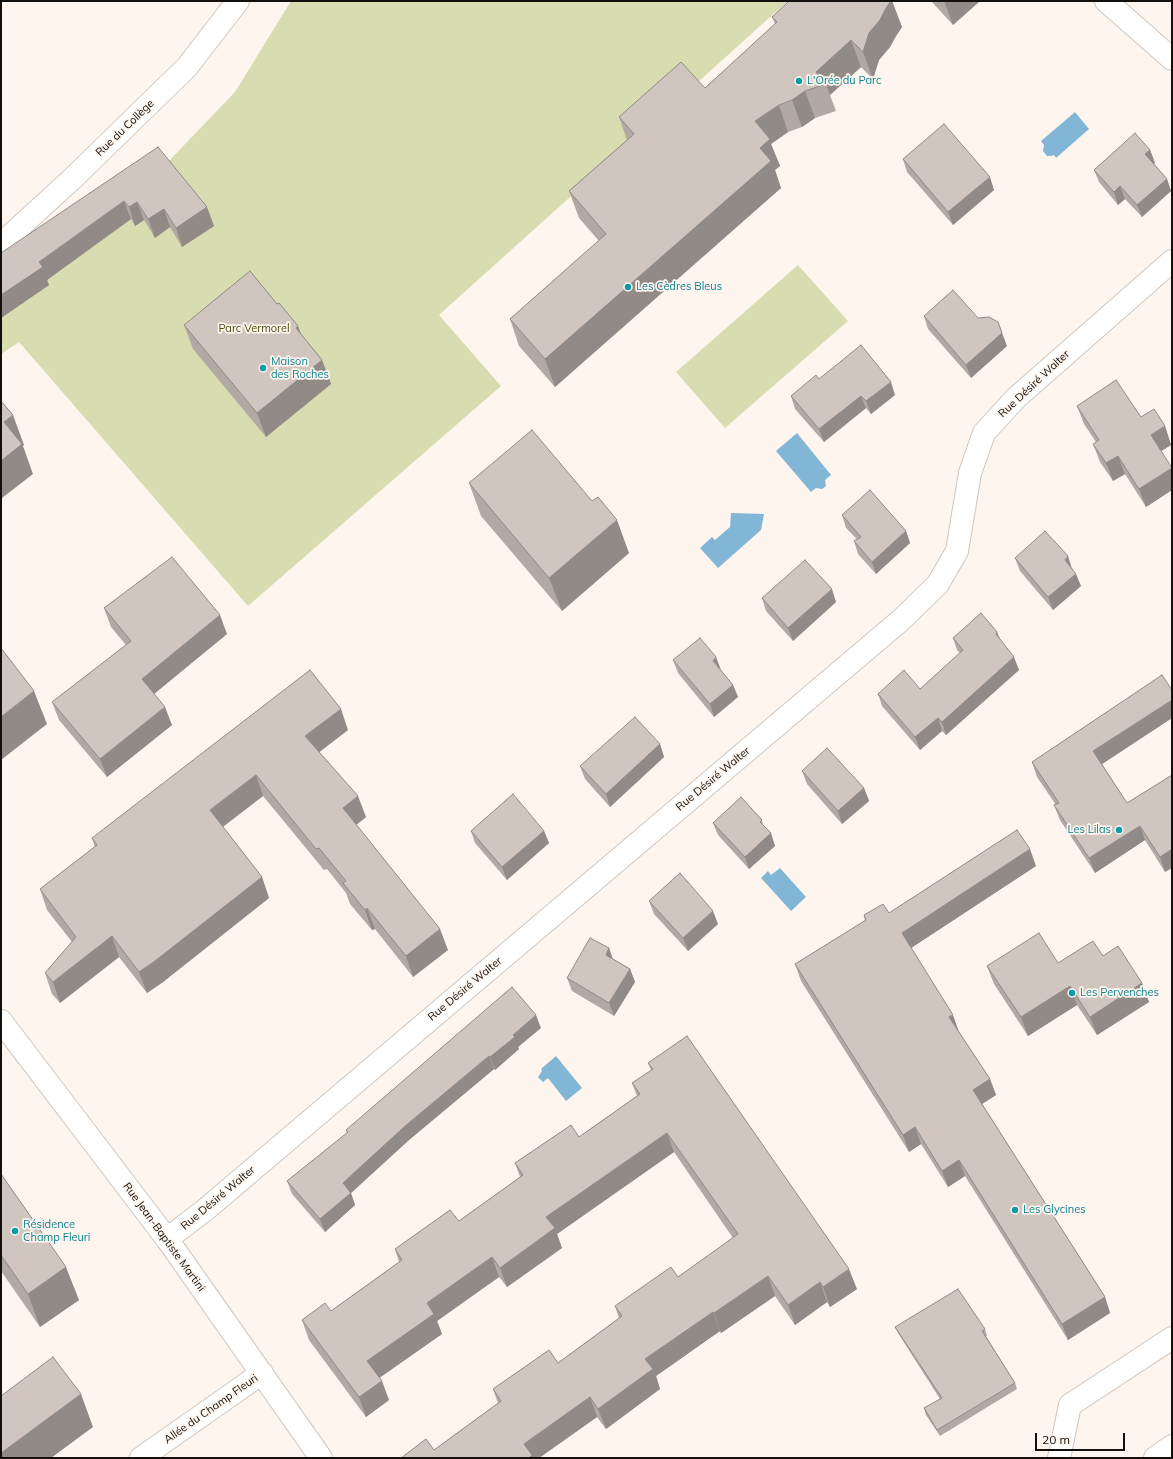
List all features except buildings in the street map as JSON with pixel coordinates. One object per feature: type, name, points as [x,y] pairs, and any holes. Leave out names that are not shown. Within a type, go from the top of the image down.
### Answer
[{"type":"street","name":"Rue du Collège","points":[[1,244],[188,67],[238,1]]},
{"type":"street","points":[[1106,1],[1172,59]]},
{"type":"street","name":"Rue Désiré Walter","points":[[167,1240],[901,620],[933,589],[938,584],[957,551],[970,473],[984,433],[1016,398],[1172,261]]},
{"type":"street","name":"Rue Jean-Baptiste Martini","points":[[1,1021],[167,1240],[321,1458]]},
{"type":"street","points":[[1061,1457],[1070,1405],[1172,1338]]},
{"type":"street","name":"Allée du Champ Fleuri","points":[[141,1458],[262,1374]]},
{"type":"street","points":[[1155,1458],[1172,1446]]},
{"type":"green space","name":"Parc Vermorel","points":[[291,1],[788,1],[439,315],[501,386],[248,606],[19,342],[1,354],[1,277],[165,165],[235,92]]},
{"type":"green space","points":[[798,265],[848,321],[725,428],[676,372]]},
{"type":"water","points":[[1075,112],[1089,129],[1056,158],[1054,155],[1047,156],[1043,151],[1044,145],[1041,141]]},
{"type":"water","points":[[797,433],[831,475],[825,480],[826,486],[822,489],[816,488],[811,492],[776,451]]},
{"type":"water","points":[[731,513],[764,514],[761,530],[718,568],[700,548],[712,537],[715,540],[730,527]]},
{"type":"water","points":[[780,868],[806,897],[791,911],[761,878],[768,871],[771,875]]},
{"type":"water","points":[[556,1056],[582,1088],[566,1101],[548,1078],[543,1082],[538,1077],[542,1071],[541,1069]]},
{"type":"place","name":"L'Orée du Parc","points":[[799,81]]},
{"type":"place","name":"Les Cèdres Bleus","points":[[628,287]]},
{"type":"place","name":"Maison des Roches","points":[[263,368]]},
{"type":"place","name":"Les Lilas","points":[[1119,830]]},
{"type":"place","name":"Les Pervenches","points":[[1072,993]]},
{"type":"place","name":"Les Glycines","points":[[1015,1210]]},
{"type":"place","name":"Résidence Champ Fleuri","points":[[15,1231]]}]
